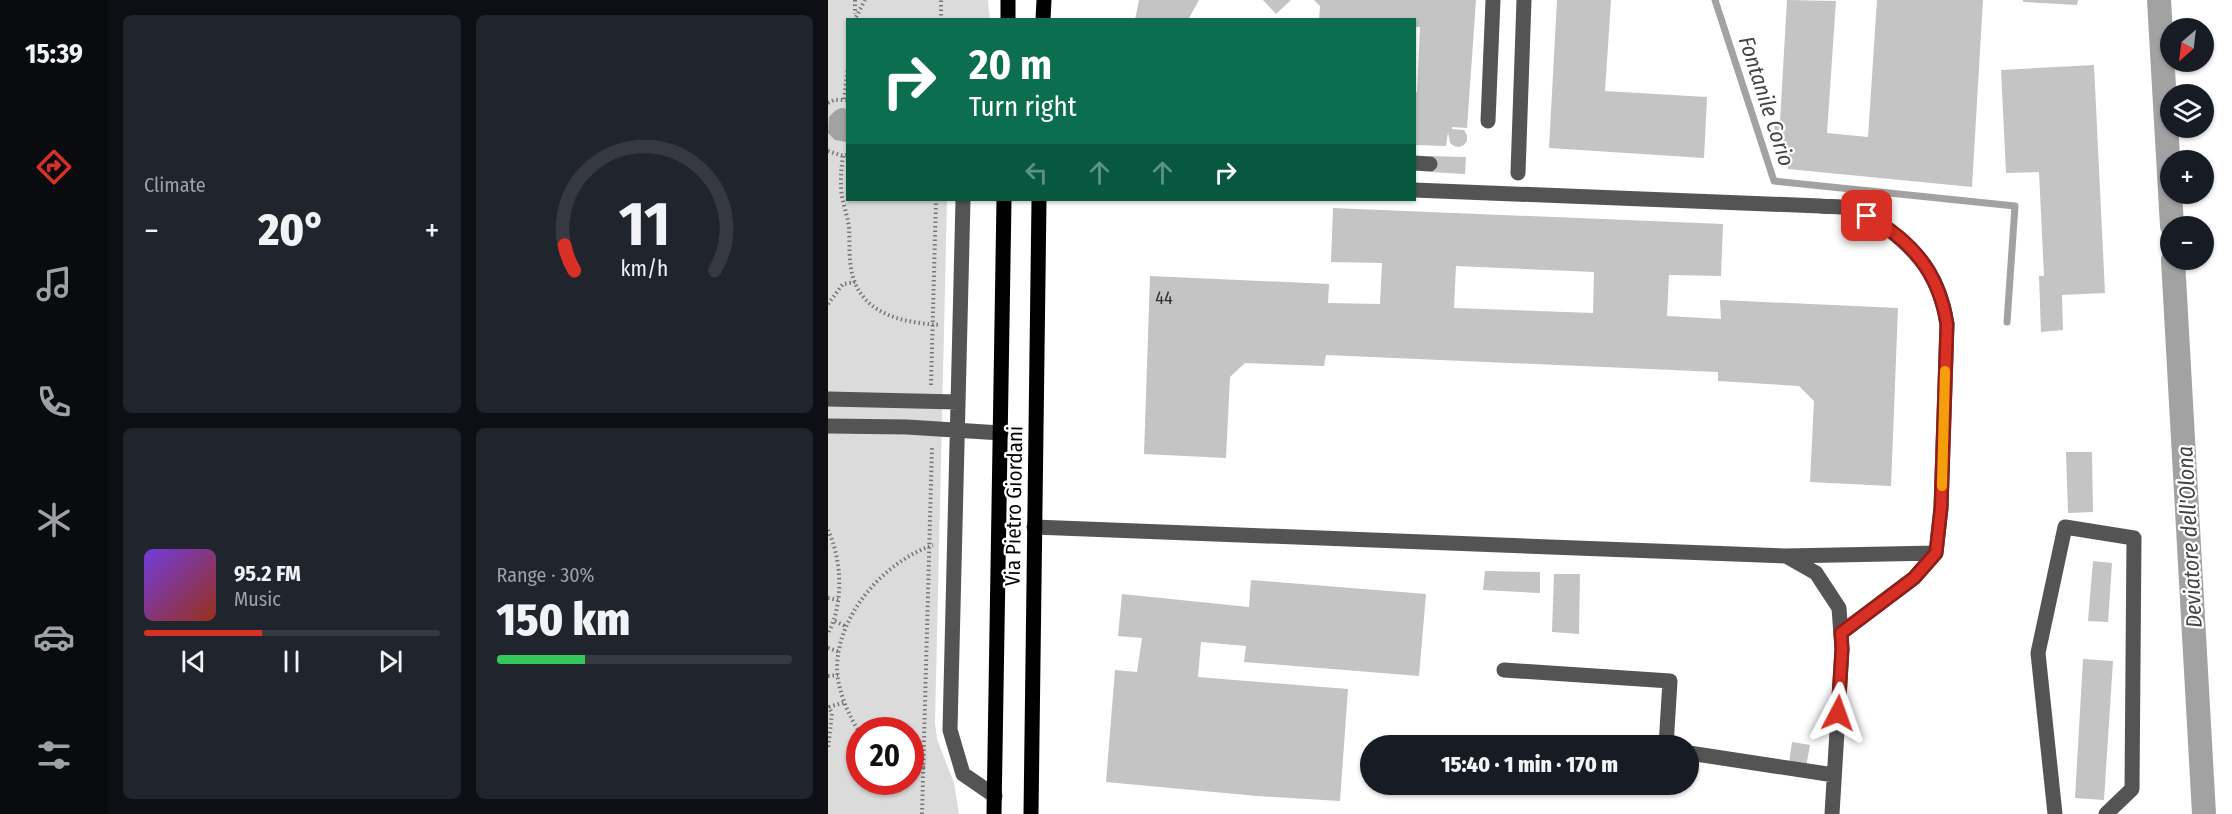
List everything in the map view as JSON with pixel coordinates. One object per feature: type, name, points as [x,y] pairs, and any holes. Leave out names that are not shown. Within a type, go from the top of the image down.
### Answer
[{"type":"main road","points":[[1008,0],[1008,18]]},
{"type":"main road","points":[[1043,18],[1044,0]]},
{"type":"main road","name":"Via Pietro Giordani","points":[[994,814],[1004,201]]},
{"type":"main road","name":"Via Pietro Giordani","points":[[1031,814],[1040,201]]},
{"type":"lane","points":[[1488,121],[1493,0]]},
{"type":"lane","points":[[1518,173],[1524,0]]},
{"type":"lane","points":[[1416,164],[1430,164]]},
{"type":"lane","points":[[1416,190],[1854,209],[1880,223],[1910,246],[1931,274],[1943,301],[1946,336],[1941,508],[1936,553],[1914,578],[1841,633]]},
{"type":"lane","points":[[963,201],[950,730],[963,774],[995,796]]},
{"type":"lane","points":[[828,399],[958,402]]},
{"type":"lane","name":"Via Pietro Giordani","points":[[828,426],[1001,433]]},
{"type":"lane","points":[[1034,527],[1786,556],[1936,553]]},
{"type":"lane","points":[[2055,814],[2038,653],[2065,527],[2134,538],[2132,789],[2106,814]]},
{"type":"lane","points":[[1786,556],[1815,573],[1839,608],[1842,649],[1832,814]]},
{"type":"lane","points":[[1504,670],[1670,681],[1667,735]]},
{"type":"lane","points":[[1699,755],[1834,775]]},
{"type":"path","points":[[855,0],[855,18]]},
{"type":"path","points":[[855,18],[865,0]]},
{"type":"path","points":[[941,0],[941,18]]},
{"type":"path","points":[[828,103],[846,99]]},
{"type":"path","points":[[828,151],[845,155],[840,177],[842,198],[849,227],[849,244],[855,282],[863,296],[884,313],[914,324],[940,325]]},
{"type":"path","points":[[930,390],[936,201]]},
{"type":"path","points":[[828,304],[843,284],[855,282]]},
{"type":"path","points":[[924,767],[932,546],[932,450]]},
{"type":"path","points":[[828,530],[833,541],[838,567],[838,600],[835,621],[828,633]]},
{"type":"path","points":[[852,717],[845,702],[838,675],[840,652],[847,627],[862,599],[876,583],[909,557],[932,546]]},
{"type":"path","points":[[828,598],[838,600]]},
{"type":"path","points":[[835,621],[847,627]]},
{"type":"path","points":[[828,648],[840,652]]},
{"type":"path","points":[[828,676],[838,675]]},
{"type":"path","points":[[828,748],[832,713],[828,706],[845,702]]},
{"type":"path","points":[[922,814],[923,795]]},
{"type":"shaded area","points":[[828,0],[988,0],[990,18],[846,18],[846,201],[947,201],[935,723],[937,739],[954,783],[959,814],[828,814]]},
{"type":"shaded area","points":[[846,109],[846,142],[835,140],[828,133],[829,117],[836,110]]},
{"type":"building","points":[[1139,0],[1199,0],[1189,18],[1135,18]]},
{"type":"building","points":[[1263,0],[1291,0],[1276,14]]},
{"type":"building","points":[[1314,0],[1476,0],[1467,128],[1452,127],[1452,129],[1464,130],[1467,141],[1464,145],[1459,147],[1450,143],[1448,132],[1446,146],[1416,145],[1420,27],[1416,27],[1416,18],[1319,18],[1320,6]]},
{"type":"building","points":[[1557,0],[1611,0],[1605,91],[1707,97],[1704,158],[1549,148]]},
{"type":"building","points":[[1787,0],[1836,1],[1827,133],[1868,137],[1877,0],[1983,0],[1972,187],[1788,169],[1772,121],[1780,121]]},
{"type":"building","points":[[2023,0],[2078,0],[2077,5],[2023,2]]},
{"type":"building","points":[[2094,65],[2105,293],[2062,295],[2063,330],[2041,332],[2039,276],[2044,276],[2039,172],[2006,173],[2001,70]]},
{"type":"building","points":[[1431,156],[1466,157],[1465,174],[1430,172]]},
{"type":"building","points":[[1333,208],[1723,224],[1721,276],[1669,275],[1667,316],[1721,319],[1720,300],[1898,308],[1891,486],[1810,482],[1814,401],[1799,386],[1718,381],[1718,372],[1326,355],[1324,366],[1245,363],[1230,377],[1226,458],[1144,454],[1150,276],[1329,284],[1328,303],[1380,304],[1382,263],[1331,262]],"holes":[[[1456,266],[1594,272],[1593,313],[1454,308]]]},
{"type":"building","points":[[2066,452],[2092,452],[2093,512],[2068,513]]},
{"type":"building","points":[[2093,561],[2112,563],[2108,622],[2088,621]]},
{"type":"building","points":[[1485,571],[1540,572],[1540,593],[1483,590]]},
{"type":"building","points":[[1554,574],[1580,574],[1579,634],[1552,632]]},
{"type":"building","points":[[1251,580],[1426,594],[1419,676],[1244,662],[1246,646],[1201,642],[1198,677],[1348,689],[1340,801],[1106,782],[1115,670],[1137,672],[1142,638],[1118,636],[1122,594],[1249,607]]},
{"type":"building","points":[[2083,659],[2113,661],[2104,800],[2075,798]]},
{"type":"building","points":[[1792,742],[1810,745],[1806,767],[1789,764]]},
{"type":"waterway","name":"Fontanile Corio","points":[[1715,0],[1774,181],[2015,206],[2007,322]]},
{"type":"waterway","name":"Deviatore dell'Olona","points":[[2159,0],[2171,216]]},
{"type":"waterway","name":"Deviatore dell'Olona","points":[[2174,270],[2204,814]]},
{"type":"slow traffic","points":[[1942,486],[1945,371]]},
{"type":"route","points":[[1838,713],[1841,633],[1914,578],[1936,553],[1941,508],[1947,324],[1943,301],[1931,274],[1910,246],[1867,216]]}]
